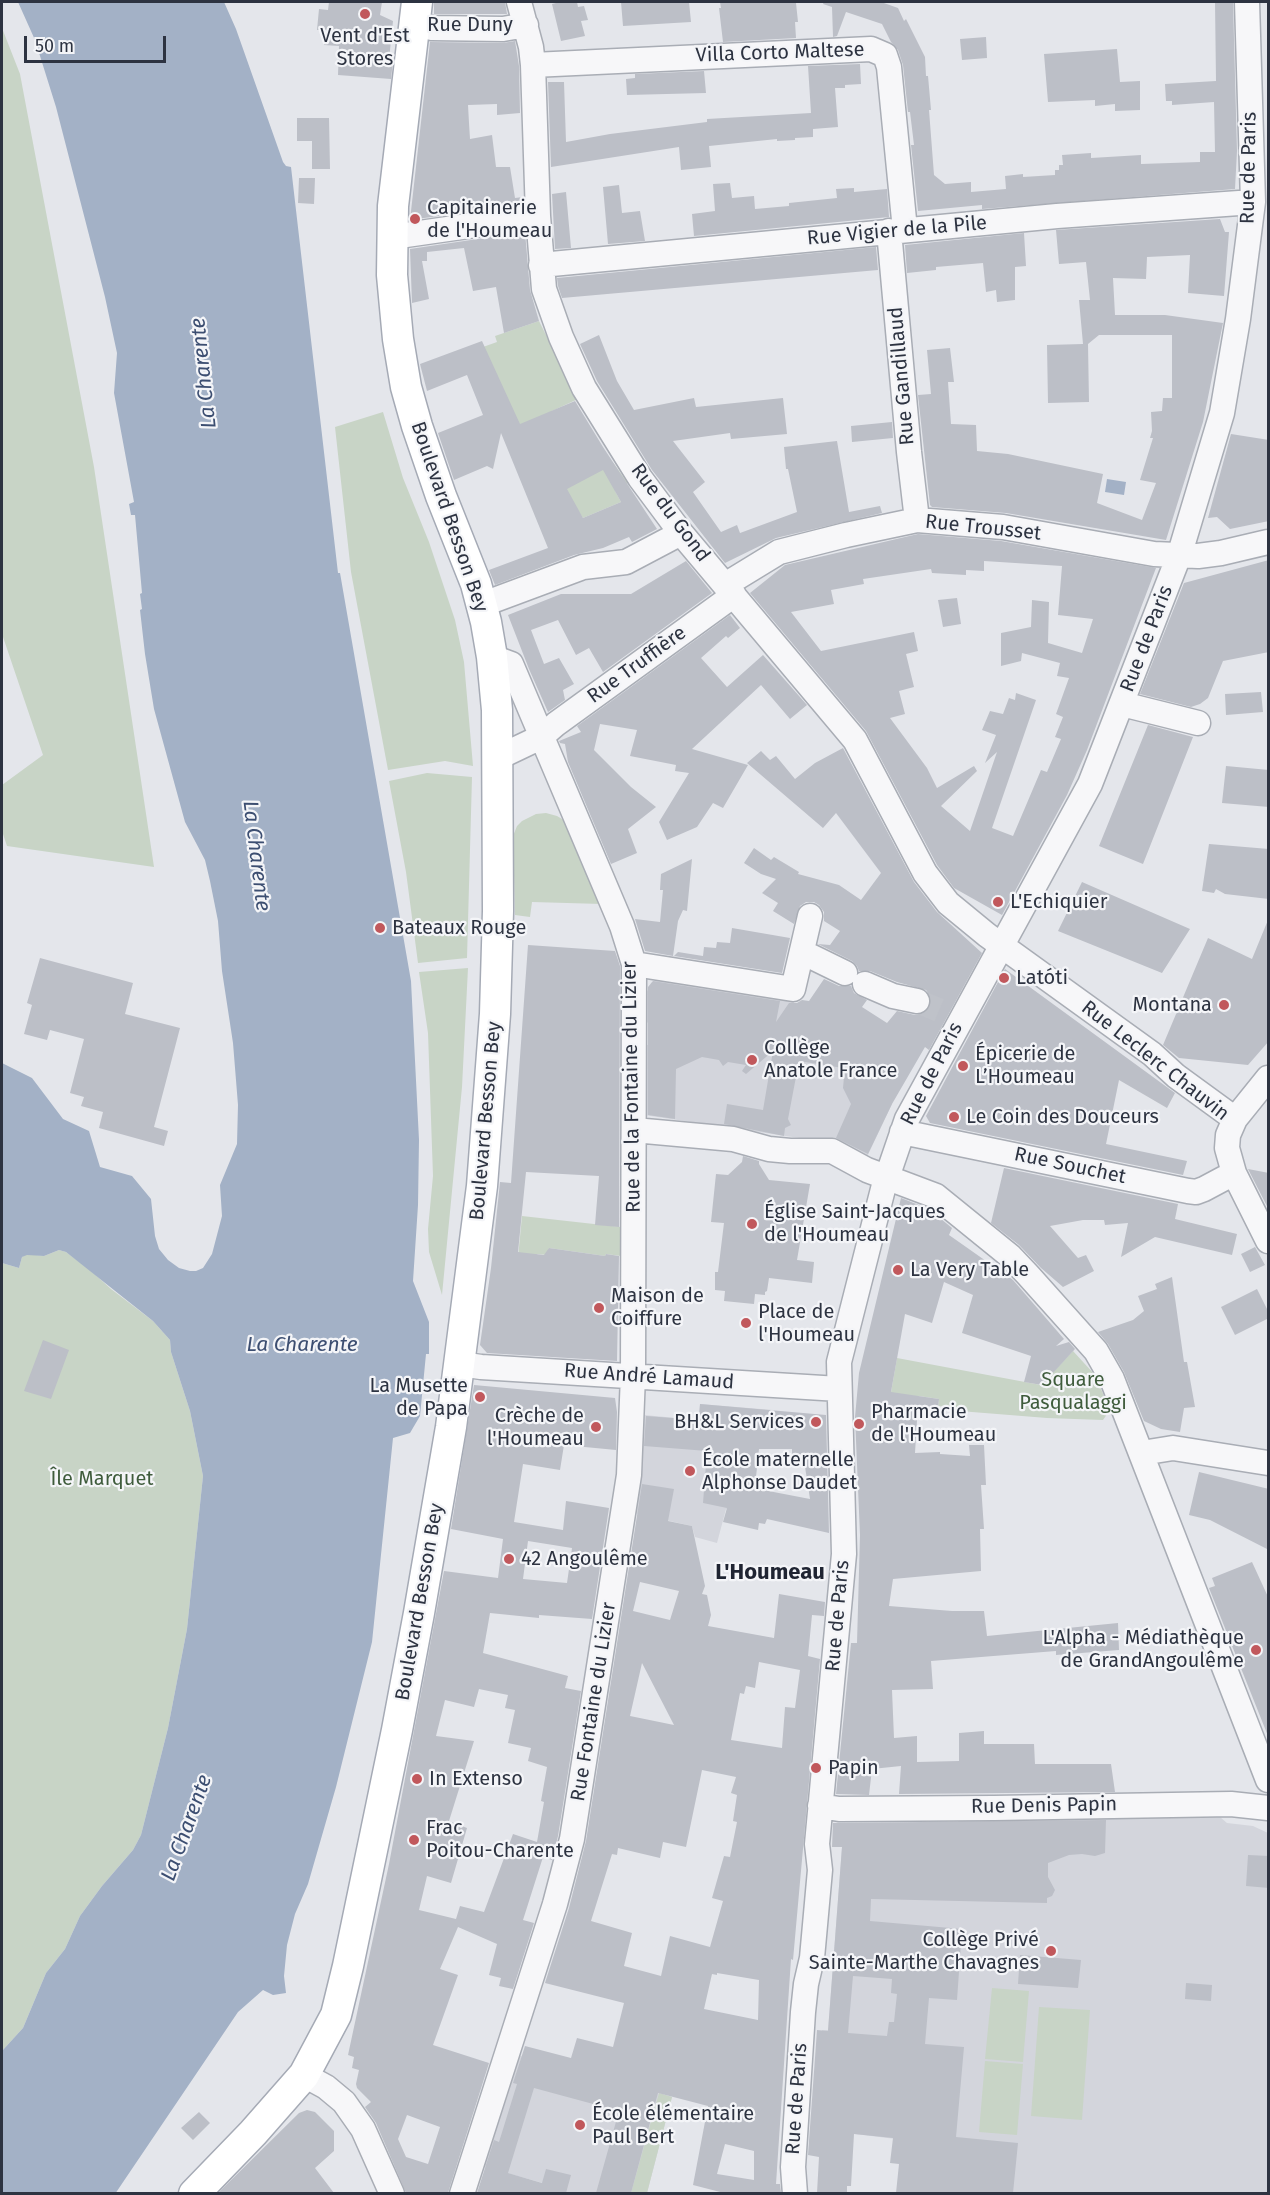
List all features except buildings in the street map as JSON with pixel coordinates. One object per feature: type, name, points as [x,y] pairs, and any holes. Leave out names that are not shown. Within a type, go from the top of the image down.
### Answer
[{"type":"main road","name":"Boulevard Besson Bey","points":[[194,2193],[253,2133],[304,2075],[336,2015],[348,1966],[419,1612],[460,1364],[482,1185],[495,1014],[498,911],[497,710],[492,657],[476,584],[441,496],[417,426],[406,387],[398,339],[392,274],[392,237],[397,162],[415,13]]},
{"type":"street","name":"Rue du Gond","points":[[519,2],[526,25],[533,65],[538,216],[544,289],[584,388],[640,478],[681,533],[855,740],[917,858],[943,896],[1001,945]]},
{"type":"street","name":"Rue de Paris","points":[[795,2193],[793,2167],[803,2012],[812,1958],[820,1870],[817,1844],[844,1554],[839,1362],[886,1177],[902,1132],[954,1017],[1021,913],[1090,784],[1180,553],[1222,413],[1239,312],[1253,202],[1247,2]]},
{"type":"street","name":"Rue Duny","points":[[415,13],[432,28],[503,29],[526,25]]},
{"type":"street","name":"Villa Corto Maltese","points":[[533,65],[872,49],[885,55],[889,67],[897,231]]},
{"type":"street","name":"Rue Vigier de la Pile","points":[[541,265],[897,231],[1253,202]]},
{"type":"street","points":[[392,237],[538,216]]},
{"type":"street","name":"Rue Gandillaud","points":[[897,231],[909,452],[918,520]]},
{"type":"street","name":"Rue Trousset","points":[[730,590],[779,552],[846,534],[918,520],[1003,527],[1154,554],[1180,553],[1198,556],[1269,542]]},
{"type":"street","points":[[481,605],[583,567],[626,562],[681,533]]},
{"type":"street","name":"Rue Truffière","points":[[497,758],[541,736],[730,590]]},
{"type":"street","name":"Rue de la Fontaine du Lizier","points":[[492,657],[511,664],[622,926],[634,964],[633,1375]]},
{"type":"street","points":[[1122,704],[1198,723]]},
{"type":"street","points":[[634,964],[794,989],[810,916]]},
{"type":"street","name":"Rue Leclerc Chauvin","points":[[1001,945],[1152,1054],[1176,1076],[1235,1119],[1228,1135],[1227,1148],[1234,1173],[1269,1241]]},
{"type":"street","points":[[802,952],[893,996],[917,1001]]},
{"type":"street","points":[[1235,1119],[1269,1078]]},
{"type":"street","points":[[634,1130],[733,1139],[769,1149],[832,1151],[867,1170],[936,1196],[1010,1256],[1106,1365],[1143,1453],[1269,1780]]},
{"type":"street","name":"Rue Souchet","points":[[902,1132],[1196,1192],[1234,1173]]},
{"type":"street","name":"Rue André Lamaud","points":[[460,1364],[839,1389]]},
{"type":"street","name":"Rue Fontaine du Lizier","points":[[462,2193],[555,1904],[573,1839],[629,1475],[633,1375]]},
{"type":"street","points":[[1143,1453],[1173,1448],[1269,1463]]},
{"type":"street","name":"Rue Denis Papin","points":[[820,1806],[839,1809],[1231,1804],[1269,1808]]},
{"type":"street","points":[[304,2075],[326,2087],[344,2102],[363,2129],[392,2193]]},
{"type":"shaded area","name":"Collège Anatole France","points":[[658,978],[795,998],[792,1011],[871,1096],[892,1104],[866,1159],[833,1143],[644,1115],[645,1045],[653,1045],[650,1025],[645,1020],[646,994],[651,983]]},
{"type":"shaded area","name":"École maternelle Alphonse Daudet","points":[[700,1404],[773,1410],[772,1434],[761,1433],[738,1513],[726,1509],[717,1543],[695,1537],[692,1526],[634,1513],[639,1483],[644,1415],[698,1420]]},
{"type":"shaded area","name":"Collège Privé Sainte-Marthe Chavagnes","points":[[958,1817],[1220,1817],[1227,1823],[1253,1826],[1268,1833],[1268,2193],[906,2193],[912,2141],[855,2134],[856,2111],[822,2035],[822,2030],[828,2030],[842,1847],[958,1872]]},
{"type":"shaded area","name":"École élémentaire Paul Bert","points":[[517,2055],[672,2097],[647,2193],[563,2193],[564,2189],[482,2166]]},
{"type":"green space","points":[[2,28],[20,74],[94,467],[154,867],[7,846],[2,831],[2,785],[43,755],[2,634]]},
{"type":"green space","points":[[539,321],[578,399],[552,411],[614,464],[628,483],[615,491],[621,502],[583,518],[519,425],[483,347],[497,342],[495,336]]},
{"type":"green space","points":[[383,412],[403,478],[429,542],[455,620],[464,662],[473,766],[445,761],[388,770],[351,572],[335,427]]},
{"type":"green space","points":[[427,773],[472,777],[467,958],[418,963],[406,872],[389,781]]},
{"type":"green space","points":[[546,813],[567,822],[602,904],[532,902],[530,917],[515,915],[513,836],[522,821],[536,814]]},
{"type":"green space","points":[[468,968],[462,1087],[442,1295],[429,1252],[428,1229],[433,1176],[428,1033],[419,972]]},
{"type":"green space","points":[[522,1216],[621,1227],[621,1256],[549,1248],[547,1255],[537,1254],[537,1261],[518,1258]]},
{"type":"green space","name":"Île Marquet","points":[[59,1250],[66,1252],[89,1269],[153,1321],[170,1340],[171,1352],[190,1411],[203,1476],[187,1629],[168,1728],[141,1835],[133,1850],[80,1916],[65,1949],[46,1973],[23,2028],[2,2051],[2,1263],[19,1268],[22,1257],[27,1254],[44,1256]]},
{"type":"green space","name":"Square Pasqualaggi","points":[[1073,1351],[1095,1375],[1110,1410],[1103,1420],[947,1410],[947,1407],[938,1406],[939,1399],[919,1396],[890,1398],[897,1358],[1041,1385]]},
{"type":"green space","points":[[992,1988],[1029,1991],[1023,2062],[985,2059]]},
{"type":"green space","points":[[1039,2007],[1090,2010],[1082,2120],[1031,2116]]},
{"type":"green space","points":[[985,2061],[1023,2064],[1017,2135],[979,2132]]},
{"type":"green space","points":[[659,2093],[672,2097],[647,2193],[631,2193]]},
{"type":"water","name":"La Charente","points":[[18,2],[224,2],[236,29],[283,162],[286,166],[291,167],[338,573],[340,573],[411,981],[419,1140],[413,1281],[429,1322],[429,1354],[426,1354],[420,1416],[410,1433],[393,1438],[372,1642],[336,1787],[308,1884],[295,1914],[287,1945],[284,1976],[286,1993],[273,1995],[263,1990],[238,2012],[115,2194],[2,2193],[2,2051],[23,2028],[46,1973],[65,1949],[80,1916],[133,1850],[141,1835],[168,1728],[187,1629],[203,1476],[190,1411],[171,1352],[170,1340],[153,1321],[66,1252],[59,1250],[44,1256],[27,1255],[22,1257],[19,1268],[2,1263],[2,1063],[32,1078],[63,1119],[89,1131],[100,1167],[132,1176],[151,1199],[155,1236],[159,1249],[179,1268],[190,1271],[203,1268],[212,1254],[222,1216],[220,1185],[237,1144],[238,1105],[218,921],[210,881],[205,860],[185,822],[154,709],[145,654],[140,610],[142,609],[140,594],[142,593],[135,515],[131,515],[129,504],[134,502],[114,393],[117,353],[105,297],[56,107],[35,40]]},
{"type":"water","points":[[1107,479],[1126,482],[1124,495],[1105,492]]},
{"type":"tunnel","points":[[917,1001],[948,1014]]},
{"type":"place","name":"Vent d'Est Stores","points":[[365,14]]},
{"type":"place","name":"Capitainerie de l'Houmeau","points":[[415,219]]},
{"type":"place","name":"L'Echiquier","points":[[998,902]]},
{"type":"place","name":"Bateaux Rouge","points":[[380,928]]},
{"type":"place","name":"Latóti","points":[[1004,978]]},
{"type":"place","name":"Montana","points":[[1224,1005]]},
{"type":"place","name":"Collège Anatole France","points":[[752,1060]]},
{"type":"place","name":"Épicerie de L’Houmeau","points":[[963,1066]]},
{"type":"place","name":"Le Coin des Douceurs","points":[[954,1117]]},
{"type":"place","name":"Église Saint-Jacques de l'Houmeau","points":[[752,1224]]},
{"type":"place","name":"La Very Table","points":[[898,1270]]},
{"type":"place","name":"Maison de Coiffure","points":[[599,1308]]},
{"type":"place","name":"Place de l'Houmeau","points":[[746,1323]]},
{"type":"place","name":"La Musette de Papa","points":[[480,1397]]},
{"type":"place","name":"BH&L Services","points":[[816,1422]]},
{"type":"place","name":"Pharmacie de l'Houmeau","points":[[859,1424]]},
{"type":"place","name":"Crèche de l'Houmeau","points":[[596,1427]]},
{"type":"place","name":"École maternelle Alphonse Daudet","points":[[690,1471]]},
{"type":"place","name":"42 Angoulême","points":[[509,1559]]},
{"type":"place","name":"L'Alpha - Médiathèque de GrandAngoulême","points":[[1256,1650]]},
{"type":"place","name":"Papin","points":[[816,1768]]},
{"type":"place","name":"In Extenso","points":[[417,1779]]},
{"type":"place","name":"Frac Poitou-Charente","points":[[414,1840]]},
{"type":"place","name":"Collège Privé Sainte-Marthe Chavagnes","points":[[1051,1951]]},
{"type":"place","name":"École élémentaire Paul Bert","points":[[580,2125]]},
{"type":"district","name":"L'Houmeau","points":[[770,1573]]}]
